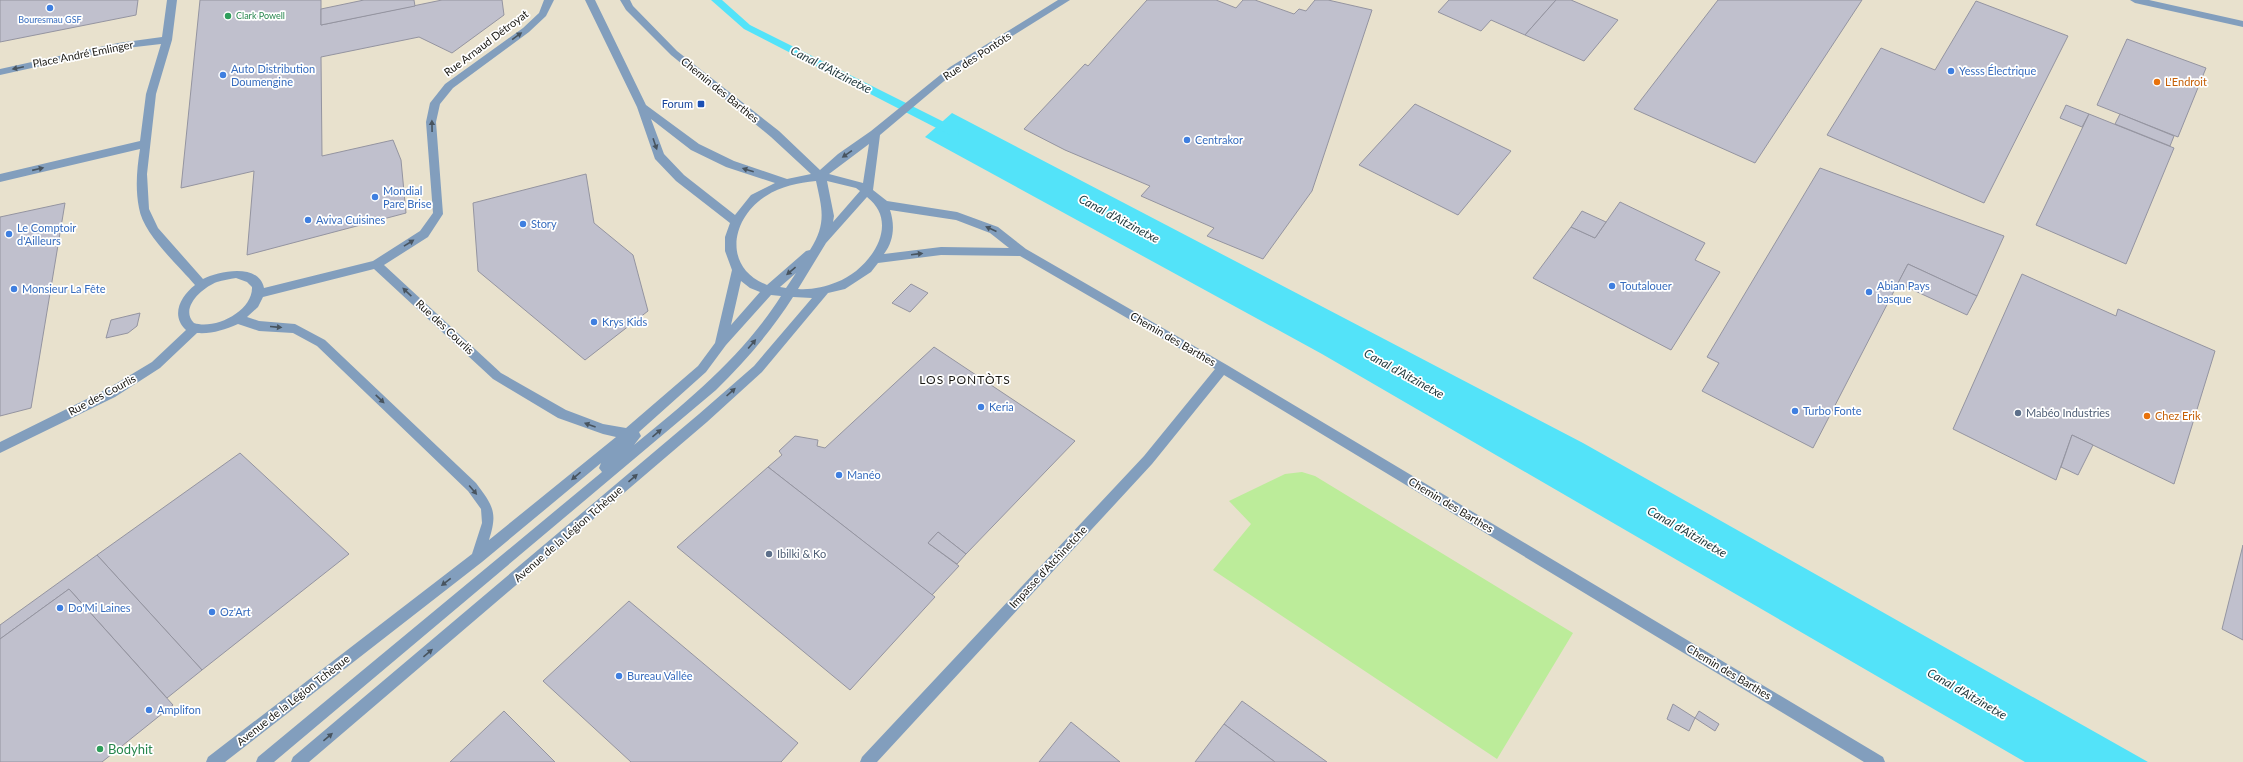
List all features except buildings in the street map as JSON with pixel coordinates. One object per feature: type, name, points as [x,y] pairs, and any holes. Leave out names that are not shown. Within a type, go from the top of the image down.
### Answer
[{"type":"street","points":[[172,0],[167,40],[151,94],[142,174],[144,209],[154,230],[202,285]]},
{"type":"street","name":"Rue Arnaud Détroyat","points":[[376,264],[424,234],[438,214],[431,122],[435,103],[449,86],[526,30],[543,14],[549,0]]},
{"type":"street","points":[[590,0],[642,107],[659,156],[680,178],[735,221]]},
{"type":"street","name":"Chemin des Barthes","points":[[625,0],[629,8],[674,53],[775,134],[820,176]]},
{"type":"street","name":"Rue des Pontots","points":[[820,176],[842,157],[876,134],[953,69],[1065,0]]},
{"type":"street","points":[[2135,0],[2243,24]]},
{"type":"street","name":"Place André Emlinger","points":[[0,72],[118,46],[167,40]]},
{"type":"street","points":[[642,107],[695,147],[730,164],[785,182]]},
{"type":"street","points":[[720,345],[768,291],[820,244],[868,189],[876,134]]},
{"type":"street","points":[[0,178],[145,144]]},
{"type":"street","points":[[820,176],[829,216],[820,244]]},
{"type":"street","points":[[820,176],[837,177],[854,182],[868,189],[884,205],[889,222],[887,241],[878,259],[858,277],[845,285],[824,292],[789,295],[768,291],[751,282],[738,270],[732,259],[729,247],[735,221],[743,209],[755,198],[785,182],[820,176]]},
{"type":"street","name":"Chemin des Barthes","points":[[884,205],[957,216],[994,230],[1022,252],[1223,368],[1878,762]]},
{"type":"street","name":"Avenue de la Légion Tchèque","points":[[263,762],[712,387],[738,361],[764,331],[789,295],[820,244]]},
{"type":"street","name":"Chemin des Barthes","points":[[878,259],[941,252],[1022,252]]},
{"type":"street","points":[[258,294],[376,264]]},
{"type":"street","name":"Rue des Courlis","points":[[376,264],[497,376],[562,414],[603,429],[628,434]]},
{"type":"street","name":"Avenue de la Légion Tchèque","points":[[213,762],[477,558],[628,434],[702,369],[720,345],[738,270]]},
{"type":"street","points":[[236,274],[253,280],[257,286],[258,294],[255,302],[248,312],[238,319],[215,328],[194,328],[187,324],[183,318],[182,310],[186,301],[202,285],[224,276],[236,274]]},
{"type":"street","name":"Avenue de la Légion Tchèque","points":[[298,762],[703,418],[758,368],[824,292]]},
{"type":"street","points":[[238,319],[260,326],[295,329],[321,343],[472,487],[487,508],[488,523],[477,558]]},
{"type":"street","name":"Rue des Courlis","points":[[0,448],[111,393],[156,365],[194,328]]},
{"type":"street","name":"Impasse d'Atchinetche","points":[[867,762],[1148,460],[1223,368]]},
{"type":"street","name":"Avenue de la Légion Tchèque","points":[[574,503],[671,396]]},
{"type":"shaded area","points":[[0,0],[2243,0],[2243,762],[0,762]]},
{"type":"green space","points":[[1302,472],[1315,476],[1573,633],[1497,759],[1213,570],[1251,524],[1229,501],[1285,474]]},
{"type":"water","points":[[952,113],[1583,443],[2148,762],[2025,762],[1322,354],[925,137]]},
{"type":"waterway","name":"Canal d'Aitzinetxe","points":[[716,0],[747,27],[954,132]]},
{"type":"place","name":"Bouresmau GSF","points":[[50,8]]},
{"type":"place","name":"Clark Powell","points":[[228,16]]},
{"type":"place","name":"Yesss Électrique","points":[[1951,71]]},
{"type":"place","name":"Auto Distribution Doumengine","points":[[223,75]]},
{"type":"place","name":"L'Endroit","points":[[2157,82]]},
{"type":"place","name":"Forum","points":[[701,104]]},
{"type":"place","name":"Centrakor","points":[[1187,140]]},
{"type":"place","name":"Mondial Pare Brise","points":[[375,197]]},
{"type":"place","name":"Aviva Cuisines","points":[[308,220]]},
{"type":"place","name":"Story","points":[[523,224]]},
{"type":"place","name":"Le Comptoir d'Ailleurs","points":[[9,234]]},
{"type":"place","name":"Toutalouer","points":[[1612,286]]},
{"type":"place","name":"Monsieur La Fête","points":[[14,289]]},
{"type":"place","name":"Abian Pays basque","points":[[1869,292]]},
{"type":"place","name":"Krys Kids","points":[[594,322]]},
{"type":"place","name":"Keria","points":[[981,407]]},
{"type":"place","name":"Turbo Fonte","points":[[1795,411]]},
{"type":"place","name":"Mabéo Industries","points":[[2018,413]]},
{"type":"place","name":"Chez Erik","points":[[2147,416]]},
{"type":"place","name":"Manéo","points":[[839,475]]},
{"type":"place","name":"Ibilki & Ko","points":[[769,554]]},
{"type":"place","name":"Do'Mi Laines","points":[[60,608]]},
{"type":"place","name":"Oz'Art","points":[[212,612]]},
{"type":"place","name":"Bureau Vallée","points":[[619,676]]},
{"type":"place","name":"Amplifon","points":[[149,710]]},
{"type":"place","name":"Bodyhit","points":[[100,749]]},
{"type":"district","name":"LOS PONTÒTS","points":[[965,380]]}]
